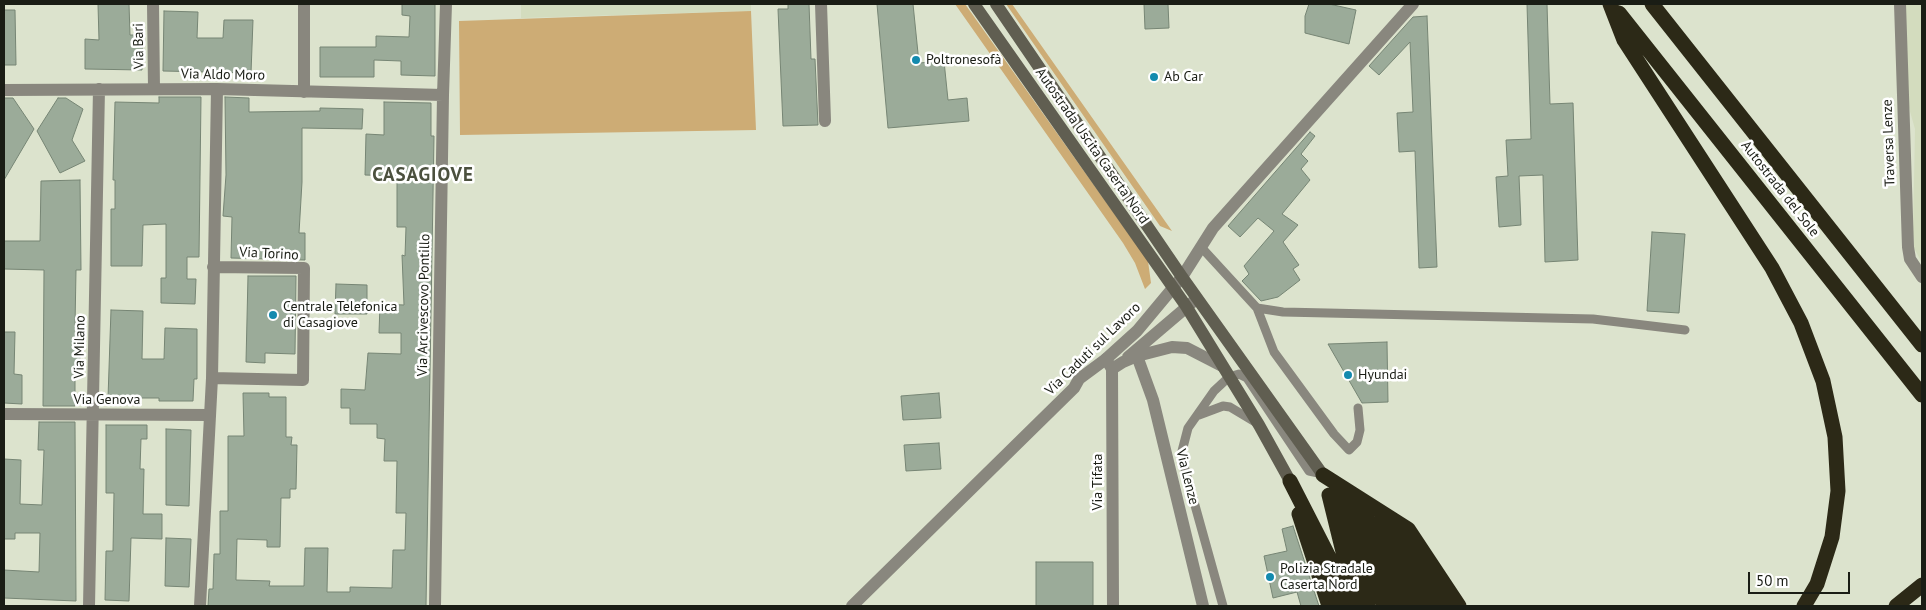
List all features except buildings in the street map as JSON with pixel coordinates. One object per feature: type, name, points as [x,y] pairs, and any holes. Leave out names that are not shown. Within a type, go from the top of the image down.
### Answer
[{"type":"highway","name":"Autostrada del Sole","points":[[1611,4],[1922,395]]},
{"type":"highway","points":[[1611,4],[1624,40],[1772,268],[1801,323],[1823,381],[1835,438],[1838,491],[1832,538],[1817,584],[1804,606]]},
{"type":"highway","name":"Autostrada del Sole","points":[[1652,4],[1922,345]]},
{"type":"highway","points":[[1894,308],[1922,338]]},
{"type":"highway","points":[[1324,474],[1345,560],[1368,606]]},
{"type":"highway","points":[[1324,474],[1355,556],[1385,606]]},
{"type":"highway","points":[[1324,474],[1366,551],[1400,606]]},
{"type":"highway","points":[[1324,474],[1415,606]]},
{"type":"highway","points":[[1324,474],[1386,539],[1412,581],[1432,606]]},
{"type":"highway","points":[[1324,474],[1397,534],[1444,606]]},
{"type":"highway","points":[[1324,474],[1408,529],[1458,606]]},
{"type":"highway","points":[[1290,481],[1319,579],[1329,606]]},
{"type":"highway","points":[[1290,481],[1325,575],[1343,606]]},
{"type":"highway","points":[[1290,481],[1354,606]]},
{"type":"highway","points":[[1896,606],[1922,585]]},
{"type":"main road","name":"Autostrada Uscita Caserta Nord","points":[[974,4],[1174,288],[1189,301],[1242,359],[1324,474]]},
{"type":"main road","name":"Autostrada Uscita Caserta Nord","points":[[996,4],[1182,277],[1189,301],[1225,372],[1259,425],[1290,481]]},
{"type":"street","name":"Via Bari","points":[[154,4],[154,89]]},
{"type":"street","points":[[304,4],[304,92]]},
{"type":"street","name":"Via Arcivescovo Pontillo","points":[[435,606],[442,95],[446,4]]},
{"type":"street","points":[[821,4],[824,121]]},
{"type":"street","name":"Via Caduti sul Lavoro","points":[[852,606],[1074,388],[1079,379],[1090,368],[1114,363],[1136,331],[1174,288],[1213,228],[1413,4]]},
{"type":"street","name":"Traversa Lenze","points":[[1900,4],[1908,247],[1910,259],[1922,277]]},
{"type":"street","name":"Via Milano","points":[[89,606],[99,89]]},
{"type":"street","name":"Via Aldo Moro","points":[[4,90],[154,89],[442,95]]},
{"type":"street","points":[[200,606],[212,378],[217,90]]},
{"type":"street","name":"Via Torino","points":[[212,378],[303,380],[304,268],[213,267]]},
{"type":"street","points":[[1162,302],[1189,301]]},
{"type":"street","points":[[1114,363],[1146,341],[1189,301]]},
{"type":"street","points":[[1136,331],[1146,341]]},
{"type":"street","points":[[1114,363],[1172,348],[1188,348],[1225,372]]},
{"type":"street","name":"Via Lenze","points":[[1137,356],[1153,400],[1203,606]]},
{"type":"street","name":"Via Tifata","points":[[1113,606],[1114,363]]},
{"type":"street","name":"Via Genova","points":[[4,414],[210,416]]},
{"type":"lane","points":[[1201,247],[1257,308],[1274,352],[1334,434],[1349,450],[1357,442],[1360,430],[1358,408]]},
{"type":"lane","points":[[1257,308],[1284,312],[1592,319],[1685,330]]},
{"type":"lane","points":[[1223,606],[1181,455],[1188,428],[1225,372],[1239,374],[1248,378],[1310,471],[1324,474]]},
{"type":"lane","points":[[1197,416],[1223,406],[1230,407],[1259,425]]},
{"type":"shaded area","points":[[521,4],[751,4],[751,11],[521,18]]},
{"type":"shaded area","points":[[955,4],[965,4],[1148,261],[1151,283],[1145,289],[1135,263],[1123,243]]},
{"type":"shaded area","points":[[1006,4],[1012,4],[1172,231],[1160,226]]},
{"type":"shaded area","points":[[1905,4],[1922,4],[1922,263],[1914,248],[1915,129],[1907,101]]},
{"type":"shaded area","points":[[751,11],[756,130],[460,135],[459,21]]},
{"type":"place","name":"Poltronesofà","points":[[916,60]]},
{"type":"place","name":"Ab Car","points":[[1154,77]]},
{"type":"place","name":"Centrale Telefonica di Casagiove","points":[[273,315]]},
{"type":"place","name":"Hyundai","points":[[1348,375]]},
{"type":"place","name":"Polizia Stradale Caserta Nord","points":[[1270,577]]},
{"type":"district","name":"CASAGIOVE","points":[[423,176]]}]
